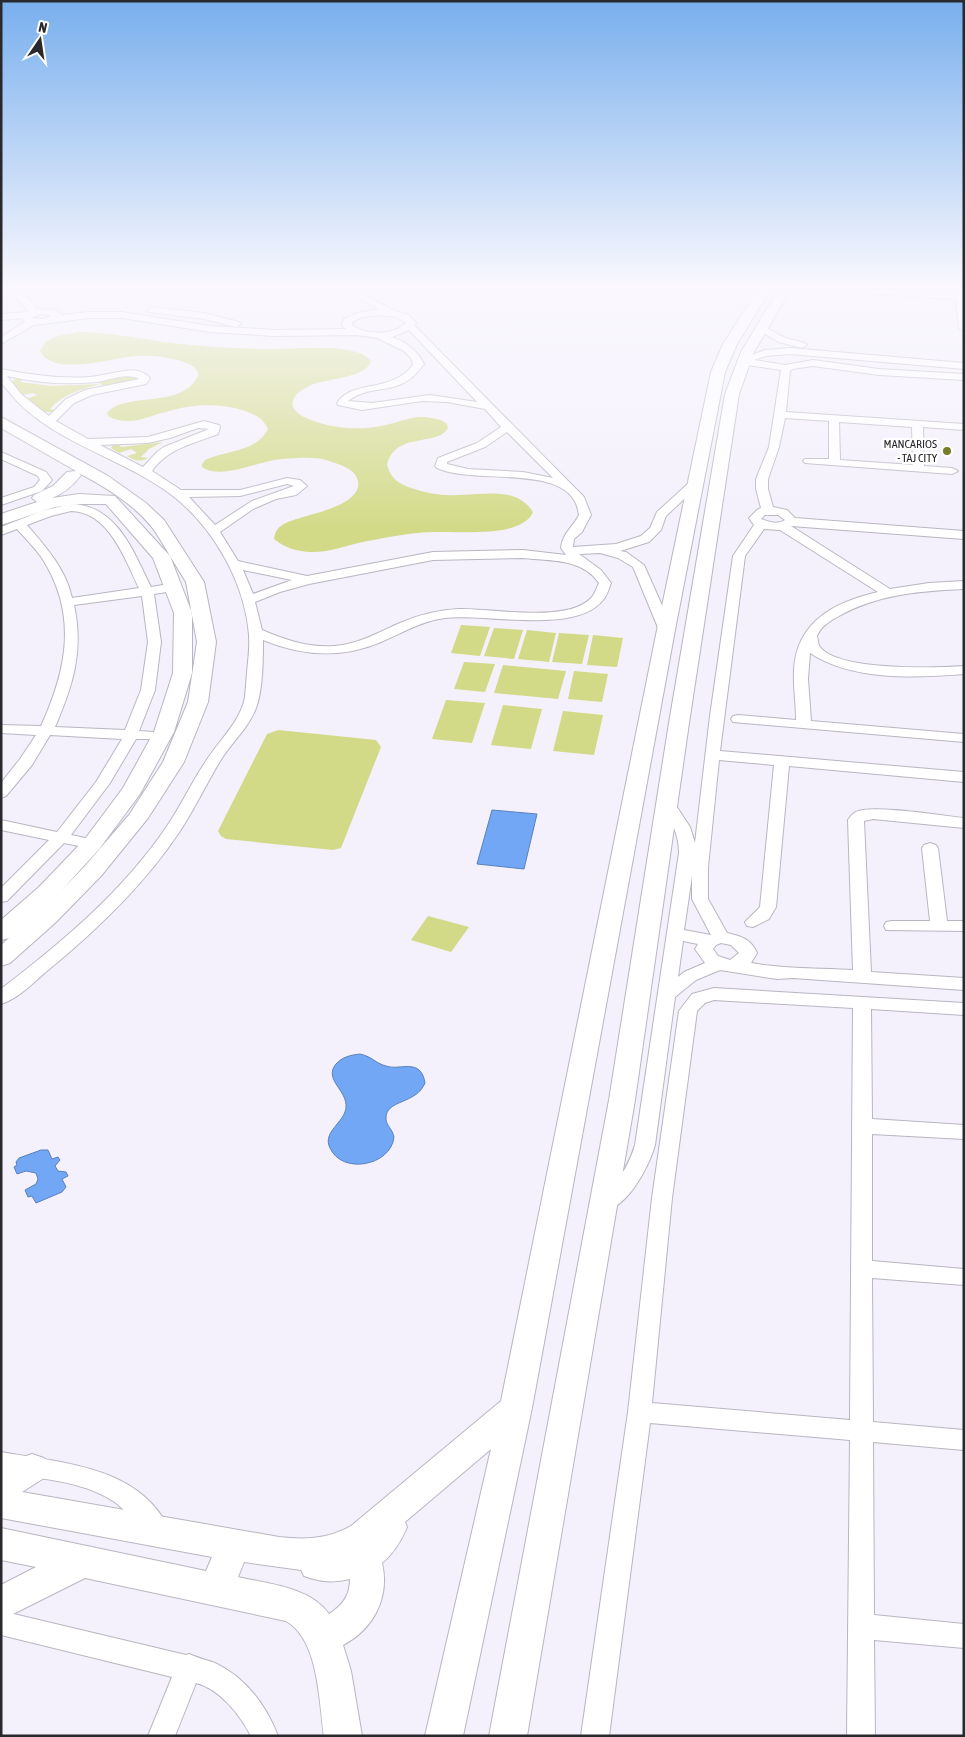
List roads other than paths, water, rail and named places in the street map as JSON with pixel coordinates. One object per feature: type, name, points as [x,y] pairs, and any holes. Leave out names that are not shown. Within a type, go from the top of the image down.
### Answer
[{"type":"main road","points":[[444,1736],[516,1408],[666,630],[719,368]]},
{"type":"main road","points":[[508,1736],[622,1100],[679,723],[732,394],[741,368]]},
{"type":"main road","points":[[1,421],[28,438],[73,475],[109,499],[136,524],[161,541],[190,571],[202,607],[206,634],[205,668],[195,714],[176,758],[153,798],[122,840],[66,900],[1,958]]},
{"type":"main road","points":[[1,437],[95,474],[130,497],[158,524],[161,557],[176,587],[184,625],[184,666],[180,689],[163,736],[131,794],[97,839],[55,885],[1,933]]},
{"type":"main road","points":[[1,512],[53,492],[64,485],[73,475]]},
{"type":"main road","points":[[1,520],[57,500],[81,498],[109,499]]},
{"type":"main road","points":[[97,839],[122,840]]},
{"type":"main road","points":[[1,1503],[279,1553],[321,1554],[341,1549],[363,1537],[516,1408]]},
{"type":"main road","points":[[1,1487],[17,1465]]},
{"type":"main road","points":[[279,1553],[292,1560],[334,1566],[364,1558],[377,1546],[402,1506]]},
{"type":"main road","points":[[1,1544],[289,1605],[308,1615],[323,1637],[334,1676],[343,1736]]},
{"type":"main road","points":[[216,1589],[234,1545]]},
{"type":"main road","points":[[323,1637],[343,1628],[358,1613],[367,1595],[369,1576],[364,1558]]},
{"type":"main road","points":[[1,1603],[83,1561]]},
{"type":"street","points":[[416,368],[408,378],[396,384],[353,394],[346,397],[342,403],[363,407],[422,398],[438,398],[488,407]]},
{"type":"street","points":[[451,368],[580,499],[585,515],[578,529],[568,538],[523,554]]},
{"type":"street","points":[[768,511],[762,489],[762,479],[774,447],[786,368]]},
{"type":"street","points":[[850,368],[879,372],[964,377]]},
{"type":"street","points":[[1,373],[16,395],[50,421],[146,471],[178,494],[214,531],[234,564],[249,600],[255,632],[251,702],[241,723],[213,760],[165,842],[121,892],[67,944],[1,998]]},
{"type":"street","points":[[1,373],[51,380],[103,378],[126,374],[135,374],[145,378],[142,382],[88,392],[77,397],[50,421]]},
{"type":"street","points":[[780,415],[964,427]]},
{"type":"street","points":[[834,418],[834,463]]},
{"type":"street","points":[[917,424],[919,468]]},
{"type":"street","points":[[87,441],[149,439],[196,426],[208,425],[215,428],[214,432],[176,444],[166,450],[146,471]]},
{"type":"street","points":[[508,426],[481,445],[442,460],[441,466],[450,471],[502,472],[567,485]]},
{"type":"street","points":[[1,455],[42,474],[46,480],[38,489],[1,502]]},
{"type":"street","points":[[809,461],[952,471]]},
{"type":"street","points":[[178,494],[240,493],[287,481],[296,482],[301,486],[294,492],[272,497],[248,506],[214,531]]},
{"type":"street","points":[[249,600],[275,589],[308,580],[434,556],[572,555],[612,551],[637,543],[652,535],[660,515],[695,483]]},
{"type":"street","points":[[1,531],[61,509],[77,508],[90,510],[105,522],[137,566],[147,591],[154,623],[154,658],[146,695],[131,735],[109,774],[61,837],[1,897]]},
{"type":"street","points":[[888,593],[798,536],[787,524],[788,515],[782,512],[768,511],[756,514],[755,518],[761,524],[787,524],[820,523],[964,535]]},
{"type":"street","points":[[798,536],[799,531],[803,527],[820,523]]},
{"type":"street","points":[[1,793],[28,759],[45,731],[57,707],[71,662],[72,620],[65,587],[51,560],[20,524]]},
{"type":"street","points":[[716,939],[704,908],[700,888],[704,827],[739,556],[761,524]]},
{"type":"street","points":[[255,632],[274,641],[301,649],[338,650],[372,642],[415,622],[448,614],[479,613],[539,617],[570,613],[588,606],[597,600],[604,589],[605,583],[596,570],[572,555],[567,545],[568,538]]},
{"type":"street","points":[[612,551],[631,559],[638,565],[666,630]]},
{"type":"street","points":[[234,564],[308,580]]},
{"type":"street","points":[[804,725],[802,652],[814,628],[836,612],[858,602],[888,593],[912,588],[964,585]]},
{"type":"street","points":[[69,602],[176,587]]},
{"type":"street","points":[[810,636],[817,652],[827,660]]},
{"type":"street","points":[[801,668],[810,662],[827,660],[884,671],[932,672],[964,670]]},
{"type":"street","points":[[738,719],[964,738]]},
{"type":"street","points":[[1,729],[163,736]]},
{"type":"street","points":[[713,755],[964,777]]},
{"type":"street","points":[[753,922],[763,915],[768,907],[782,762]]},
{"type":"street","points":[[603,1204],[620,1192],[633,1177],[641,1161],[668,994],[687,853],[687,838],[682,825],[668,804]]},
{"type":"street","points":[[862,977],[856,820],[861,815],[869,814],[964,823]]},
{"type":"street","points":[[1,825],[61,837],[97,839]]},
{"type":"street","points":[[930,848],[939,925]]},
{"type":"street","points":[[892,926],[964,926]]},
{"type":"street","points":[[676,933],[692,938],[738,941],[747,949],[778,968],[793,972]]},
{"type":"street","points":[[716,939],[704,948],[705,955],[710,960],[726,965],[778,973],[793,972],[964,984]]},
{"type":"street","points":[[668,994],[690,976],[744,960],[747,956],[747,949]]},
{"type":"street","points":[[595,1736],[640,1412],[662,1198],[688,1011],[691,1005],[698,997],[714,994],[964,1009]]},
{"type":"street","points":[[861,1736],[862,1004]]},
{"type":"street","points":[[863,1126],[964,1132]]},
{"type":"street","points":[[862,1269],[964,1277]]},
{"type":"street","points":[[640,1412],[860,1433],[964,1440]]},
{"type":"street","points":[[17,1465],[98,1481],[121,1493],[141,1510],[158,1530]]},
{"type":"street","points":[[1,1623],[189,1667],[207,1673],[240,1695],[252,1711],[265,1736]]},
{"type":"street","points":[[861,1626],[964,1636]]},
{"type":"street","points":[[161,1736],[189,1667]]},
{"type":"water","points":[[492,810],[537,814],[524,869],[477,864]]},
{"type":"water","points":[[360,1054],[386,1066],[415,1068],[423,1075],[425,1083],[415,1095],[390,1108],[387,1113],[386,1121],[394,1137],[391,1147],[376,1160],[365,1164],[355,1164],[345,1162],[336,1156],[328,1142],[331,1132],[342,1118],[346,1108],[346,1102],[332,1075],[333,1070],[341,1060]]},
{"type":"water","points":[[41,1150],[48,1150],[52,1159],[58,1157],[60,1160],[55,1166],[58,1171],[66,1172],[68,1176],[62,1179],[66,1187],[62,1192],[36,1203],[32,1196],[28,1197],[25,1190],[36,1184],[38,1179],[36,1173],[26,1171],[17,1174],[14,1167],[17,1165],[16,1162],[19,1158]]},
{"type":"place","name":"MANCARIOS - TAJ CITY","points":[[947,451]]}]
